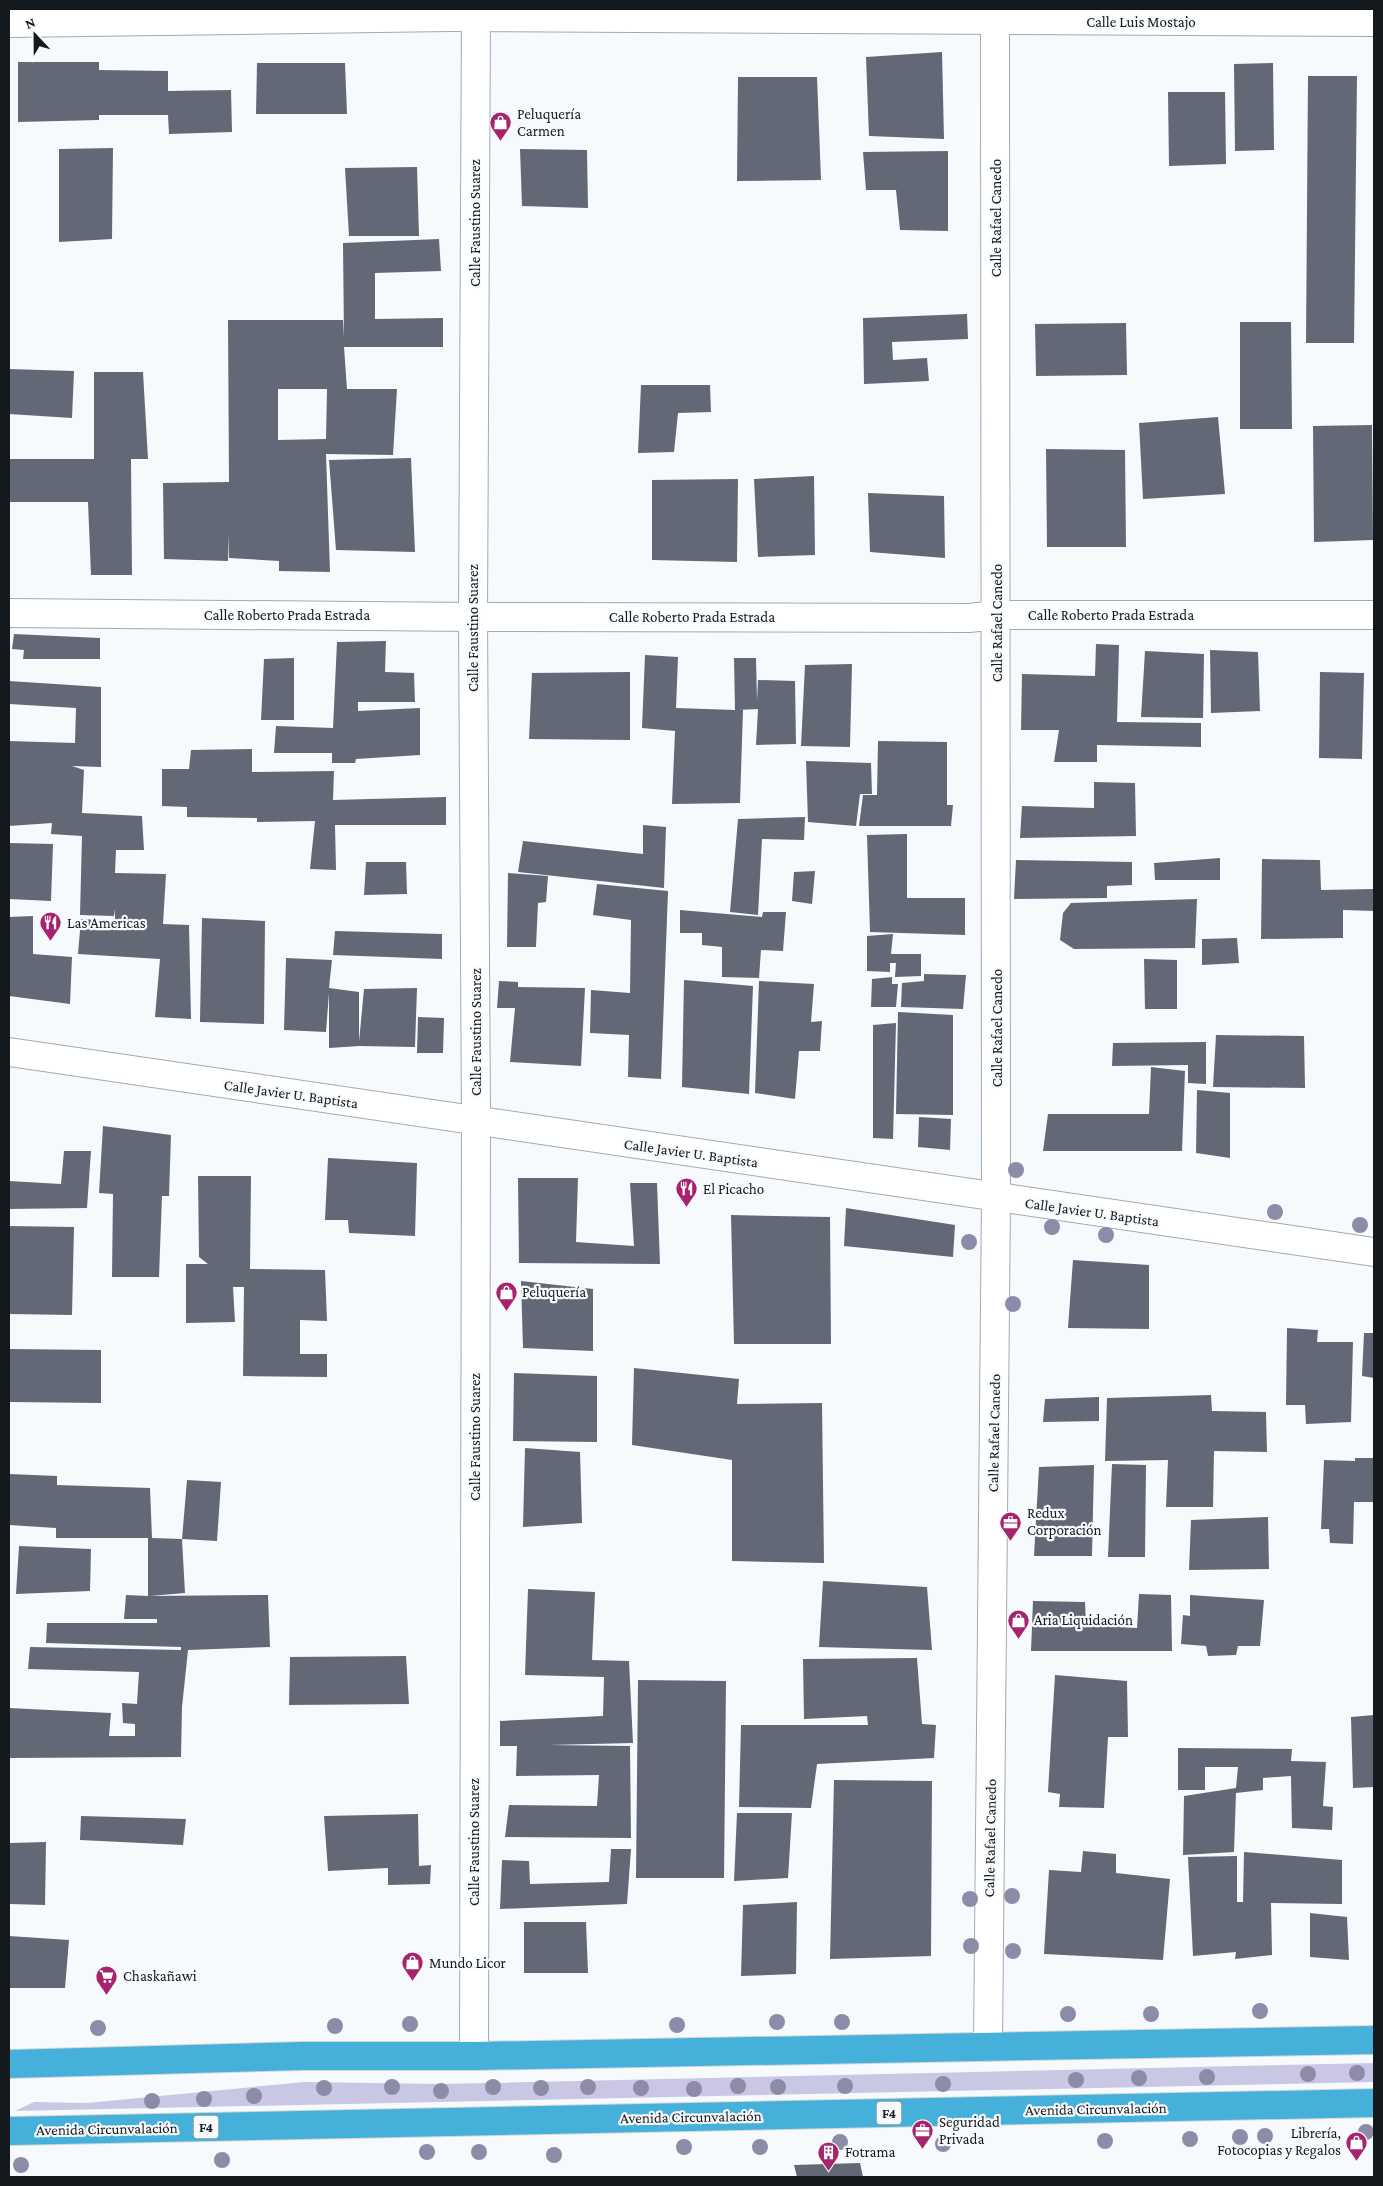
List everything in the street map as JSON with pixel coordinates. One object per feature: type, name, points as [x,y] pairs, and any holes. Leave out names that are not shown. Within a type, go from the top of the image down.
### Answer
[{"type":"highway","points":[[9,2064],[303,2056],[474,2056],[1374,2040]]},
{"type":"highway","name":"Avenida Circunvalación","points":[[9,2131],[1374,2103]]},
{"type":"street","name":"Calle Luis Mostajo","points":[[9,23],[476,13],[996,15],[1374,22]]},
{"type":"street","name":"Calle Faustino Suarez","points":[[474,2056],[476,1122],[473,617],[476,13]]},
{"type":"street","name":"Calle Rafael Canedo","points":[[988,2047],[996,1198],[996,15]]},
{"type":"street","name":"Calle Roberto Prada Estrada","points":[[9,613],[473,617],[969,618],[997,615],[1374,615]]},
{"type":"street","name":"Calle Javier U. Baptista","points":[[9,1052],[476,1122],[1374,1252]]},
{"type":"shaded area","points":[[1374,2063],[1374,2082],[15,2111],[34,2102],[87,2103],[304,2082],[441,2084]]},
{"type":"building","points":[[942,52],[944,139],[869,136],[866,57]]},
{"type":"building","points":[[18,62],[99,62],[99,70],[168,71],[168,91],[231,90],[232,132],[169,134],[168,115],[99,115],[99,120],[18,122]]},
{"type":"building","points":[[257,63],[345,63],[347,114],[256,114]]},
{"type":"building","points":[[1273,63],[1274,150],[1235,151],[1234,64]]},
{"type":"building","points":[[1308,76],[1357,76],[1354,343],[1306,343]]},
{"type":"building","points":[[738,77],[817,77],[821,180],[737,181]]},
{"type":"building","points":[[1168,92],[1225,92],[1226,164],[1169,166]]},
{"type":"building","points":[[113,148],[112,239],[59,242],[59,149]]},
{"type":"building","points":[[520,149],[587,150],[588,208],[522,206]]},
{"type":"building","points":[[948,151],[948,231],[900,230],[896,190],[866,190],[863,152]]},
{"type":"building","points":[[417,167],[419,236],[349,236],[345,168]]},
{"type":"building","points":[[439,239],[441,271],[375,273],[375,319],[443,318],[443,347],[344,347],[347,389],[397,389],[393,455],[326,454],[330,572],[279,571],[279,561],[229,558],[229,534],[228,561],[164,559],[163,483],[229,482],[228,320],[343,320],[344,338],[343,243]],"holes":[[[278,389],[327,389],[326,439],[278,440]]]},
{"type":"building","points":[[967,314],[968,339],[892,342],[893,360],[927,358],[929,381],[864,384],[863,318]]},
{"type":"building","points":[[1240,322],[1291,322],[1292,429],[1240,429]]},
{"type":"building","points":[[1126,323],[1127,375],[1036,376],[1035,324]]},
{"type":"building","points":[[9,369],[74,371],[72,418],[9,414]]},
{"type":"building","points":[[94,372],[143,372],[148,459],[131,459],[132,575],[91,575],[88,502],[9,502],[9,459],[94,459]]},
{"type":"building","points":[[641,385],[710,385],[711,412],[678,413],[674,452],[638,453]]},
{"type":"building","points":[[1218,417],[1225,494],[1143,499],[1139,423]]},
{"type":"building","points":[[1372,425],[1373,540],[1314,542],[1313,426]]},
{"type":"building","points":[[1046,449],[1125,450],[1126,547],[1047,547]]},
{"type":"building","points":[[411,458],[415,552],[336,550],[329,460]]},
{"type":"building","points":[[814,476],[815,555],[758,557],[754,479]]},
{"type":"building","points":[[738,479],[737,562],[652,560],[652,480]]},
{"type":"building","points":[[868,493],[944,496],[945,558],[870,552]]},
{"type":"building","points":[[14,634],[100,638],[100,659],[23,659],[24,650],[12,649]]},
{"type":"building","points":[[386,641],[385,672],[414,673],[415,702],[358,702],[358,711],[420,708],[420,755],[356,759],[355,763],[332,763],[332,753],[274,753],[276,726],[333,728],[337,642]]},
{"type":"building","points":[[1096,644],[1119,645],[1117,722],[1201,723],[1201,747],[1097,745],[1097,762],[1054,762],[1059,730],[1021,730],[1022,674],[1095,676]]},
{"type":"building","points":[[1210,650],[1258,652],[1260,711],[1211,713]]},
{"type":"building","points":[[1145,651],[1204,654],[1203,718],[1141,717]]},
{"type":"building","points":[[645,655],[678,657],[676,708],[735,710],[734,658],[756,658],[757,701],[758,680],[795,681],[796,744],[756,745],[758,709],[738,710],[743,710],[740,803],[672,804],[675,731],[642,728]]},
{"type":"building","points":[[294,658],[294,720],[261,720],[264,659]]},
{"type":"building","points":[[852,664],[850,747],[801,746],[805,665]]},
{"type":"building","points":[[630,672],[630,740],[529,739],[532,673]]},
{"type":"building","points":[[1320,672],[1364,673],[1362,759],[1319,758]]},
{"type":"building","points":[[9,681],[101,687],[101,767],[72,766],[84,770],[82,813],[142,816],[144,850],[116,850],[115,873],[166,874],[163,924],[189,925],[191,1019],[155,1017],[160,959],[78,954],[81,919],[115,921],[115,909],[114,916],[80,915],[82,836],[51,834],[52,823],[9,826],[9,741],[75,743],[76,708],[9,704]]},
{"type":"building","points":[[878,741],[947,742],[947,805],[953,805],[951,826],[859,826],[863,795],[877,795]]},
{"type":"building","points":[[252,749],[252,772],[334,771],[333,800],[446,797],[446,825],[335,825],[336,870],[310,869],[315,821],[257,822],[257,818],[187,817],[187,807],[162,806],[162,769],[189,769],[191,750]]},
{"type":"building","points":[[806,761],[871,763],[872,794],[860,794],[856,826],[808,822]]},
{"type":"building","points":[[1094,782],[1135,783],[1136,836],[1020,838],[1022,806],[1094,808]]},
{"type":"building","points":[[805,817],[804,840],[762,839],[758,915],[730,912],[738,819]]},
{"type":"building","points":[[643,825],[666,827],[664,888],[518,872],[523,841],[643,854]]},
{"type":"building","points":[[907,834],[907,898],[965,898],[965,935],[870,932],[867,835]]},
{"type":"building","points":[[9,843],[53,844],[51,901],[9,899]]},
{"type":"building","points":[[1220,858],[1220,880],[1155,880],[1154,863]]},
{"type":"building","points":[[1262,859],[1320,860],[1321,890],[1374,889],[1374,911],[1343,910],[1343,938],[1261,939]]},
{"type":"building","points":[[1016,860],[1132,862],[1132,885],[1107,886],[1107,898],[1014,899]]},
{"type":"building","points":[[366,862],[406,862],[407,894],[364,895]]},
{"type":"building","points":[[815,871],[812,904],[792,901],[794,872]]},
{"type":"building","points":[[508,873],[548,876],[546,902],[538,903],[536,947],[507,947]]},
{"type":"building","points":[[597,884],[668,891],[661,1079],[628,1077],[629,1035],[590,1033],[591,990],[630,993],[631,920],[593,915]]},
{"type":"building","points":[[1197,899],[1195,948],[1074,949],[1060,940],[1063,913],[1071,903]]},
{"type":"building","points":[[680,910],[762,917],[763,912],[786,912],[783,951],[761,950],[759,978],[722,977],[722,947],[702,945],[702,933],[680,933]]},
{"type":"building","points":[[33,916],[33,954],[72,957],[70,1004],[9,996],[9,917]]},
{"type":"building","points":[[202,918],[265,921],[264,1024],[200,1022]]},
{"type":"building","points":[[335,931],[442,934],[442,959],[333,955]]},
{"type":"building","points":[[893,934],[891,954],[921,954],[921,976],[895,977],[896,963],[890,963],[890,972],[867,971],[867,936]]},
{"type":"building","points":[[1237,938],[1239,963],[1202,965],[1202,939]]},
{"type":"building","points":[[286,958],[332,960],[329,988],[359,992],[359,1042],[364,989],[417,988],[415,1047],[359,1046],[329,1048],[329,993],[326,1032],[284,1030]]},
{"type":"building","points":[[1144,959],[1177,960],[1177,1009],[1145,1009]]},
{"type":"building","points":[[924,974],[966,975],[963,1009],[901,1007],[902,983],[924,981]]},
{"type":"building","points":[[892,977],[892,984],[898,984],[896,1007],[871,1007],[872,979]]},
{"type":"building","points":[[684,980],[753,986],[749,1094],[682,1087]]},
{"type":"building","points":[[499,981],[518,982],[518,987],[585,988],[581,1066],[510,1062],[515,1008],[497,1008]]},
{"type":"building","points":[[759,981],[814,984],[811,1022],[822,1021],[820,1051],[799,1051],[795,1099],[755,1093]]},
{"type":"building","points":[[898,1012],[953,1015],[953,1115],[896,1114]]},
{"type":"building","points":[[418,1017],[444,1018],[443,1053],[417,1053]]},
{"type":"building","points":[[896,1023],[893,1139],[873,1138],[873,1025]]},
{"type":"building","points":[[1216,1035],[1304,1036],[1305,1088],[1213,1087]]},
{"type":"building","points":[[1206,1042],[1206,1084],[1188,1083],[1188,1065],[1112,1066],[1113,1043]]},
{"type":"building","points":[[1151,1067],[1185,1071],[1182,1151],[1043,1151],[1048,1114],[1149,1114]]},
{"type":"building","points":[[1197,1090],[1230,1093],[1230,1158],[1196,1153]]},
{"type":"building","points":[[919,1117],[951,1119],[950,1150],[918,1147]]},
{"type":"building","points":[[103,1126],[171,1135],[169,1196],[162,1196],[159,1277],[112,1277],[113,1194],[99,1193]]},
{"type":"building","points":[[64,1151],[91,1151],[87,1208],[9,1209],[9,1181],[61,1184]]},
{"type":"building","points":[[328,1158],[417,1163],[415,1236],[349,1233],[348,1220],[325,1220]]},
{"type":"building","points":[[198,1176],[251,1176],[250,1269],[325,1270],[327,1321],[300,1320],[300,1354],[327,1354],[327,1377],[243,1376],[244,1287],[233,1287],[235,1322],[186,1323],[186,1264],[208,1264],[199,1257]]},
{"type":"building","points":[[518,1178],[578,1178],[576,1242],[634,1246],[630,1183],[657,1183],[660,1264],[519,1263]]},
{"type":"building","points":[[846,1208],[955,1225],[953,1257],[844,1246]]},
{"type":"building","points":[[731,1215],[830,1217],[831,1344],[734,1344]]},
{"type":"building","points":[[9,1226],[74,1227],[72,1315],[9,1314]]},
{"type":"building","points":[[1073,1260],[1149,1265],[1149,1329],[1068,1328]]},
{"type":"building","points":[[521,1281],[593,1289],[593,1351],[523,1348]]},
{"type":"building","points":[[1287,1328],[1318,1330],[1317,1342],[1353,1342],[1351,1422],[1306,1424],[1305,1405],[1286,1405]]},
{"type":"building","points":[[1364,1333],[1374,1333],[1374,1378],[1362,1376]]},
{"type":"building","points":[[9,1349],[101,1350],[101,1403],[9,1402]]},
{"type":"building","points":[[634,1368],[739,1379],[737,1404],[822,1403],[824,1563],[732,1561],[732,1460],[632,1445]]},
{"type":"building","points":[[514,1373],[597,1376],[597,1442],[513,1441]]},
{"type":"building","points":[[1211,1395],[1212,1411],[1266,1412],[1267,1452],[1214,1451],[1213,1507],[1166,1507],[1168,1460],[1105,1461],[1107,1398]]},
{"type":"building","points":[[1099,1397],[1099,1421],[1043,1422],[1045,1399]]},
{"type":"building","points":[[525,1448],[580,1452],[582,1523],[523,1527]]},
{"type":"building","points":[[1355,1458],[1374,1458],[1374,1502],[1354,1502],[1353,1544],[1330,1543],[1329,1529],[1321,1529],[1324,1460],[1355,1461]]},
{"type":"building","points":[[1112,1464],[1146,1465],[1145,1557],[1108,1557]]},
{"type":"building","points":[[1094,1465],[1092,1556],[1034,1556],[1039,1467]]},
{"type":"building","points":[[9,1474],[57,1476],[57,1485],[150,1488],[152,1538],[182,1539],[185,1593],[150,1596],[268,1595],[270,1647],[188,1650],[182,1707],[181,1757],[9,1758],[9,1708],[111,1713],[109,1736],[135,1736],[135,1724],[123,1723],[122,1703],[137,1704],[139,1672],[28,1669],[30,1647],[181,1650],[181,1647],[46,1643],[47,1623],[157,1623],[157,1619],[124,1619],[126,1595],[148,1596],[148,1538],[56,1538],[56,1528],[9,1525]]},
{"type":"building","points":[[187,1480],[221,1482],[217,1541],[182,1539]]},
{"type":"building","points":[[1268,1517],[1269,1569],[1189,1570],[1191,1520]]},
{"type":"building","points":[[19,1546],[91,1549],[90,1591],[16,1594]]},
{"type":"building","points":[[823,1581],[927,1587],[932,1650],[819,1647]]},
{"type":"building","points":[[528,1589],[595,1592],[592,1660],[629,1661],[633,1743],[549,1745],[630,1746],[631,1838],[505,1837],[509,1805],[597,1806],[599,1775],[516,1776],[517,1746],[500,1746],[500,1721],[603,1716],[604,1677],[525,1675]]},
{"type":"building","points":[[1139,1594],[1171,1595],[1172,1651],[1031,1651],[1033,1601],[1085,1602],[1086,1625],[1137,1628]]},
{"type":"building","points":[[1190,1595],[1264,1600],[1260,1646],[1238,1646],[1236,1655],[1208,1656],[1206,1646],[1181,1644],[1183,1615],[1190,1616]]},
{"type":"building","points":[[406,1656],[409,1704],[289,1705],[290,1657]]},
{"type":"building","points":[[917,1658],[922,1724],[936,1725],[934,1758],[817,1764],[811,1808],[739,1807],[741,1725],[868,1725],[867,1716],[804,1719],[803,1659]]},
{"type":"building","points":[[1055,1675],[1127,1681],[1128,1737],[1108,1737],[1104,1808],[1059,1807],[1060,1794],[1048,1792]]},
{"type":"building","points":[[638,1680],[726,1681],[724,1878],[636,1878]]},
{"type":"building","points":[[1374,1715],[1374,1787],[1353,1788],[1351,1717]]},
{"type":"building","points":[[1178,1748],[1292,1749],[1291,1761],[1326,1762],[1323,1806],[1333,1807],[1332,1830],[1292,1828],[1291,1776],[1263,1778],[1263,1790],[1236,1793],[1234,1852],[1183,1855],[1184,1796],[1236,1788],[1238,1767],[1205,1767],[1205,1790],[1178,1790]]},
{"type":"building","points":[[834,1780],[932,1781],[931,1956],[830,1959]]},
{"type":"building","points":[[737,1813],[792,1813],[788,1878],[734,1881]]},
{"type":"building","points":[[418,1814],[419,1866],[431,1865],[430,1884],[388,1885],[388,1868],[328,1871],[324,1816]]},
{"type":"building","points":[[81,1816],[186,1819],[183,1845],[80,1840]]},
{"type":"building","points":[[46,1842],[45,1905],[9,1904],[9,1843]]},
{"type":"building","points":[[611,1849],[631,1849],[627,1904],[500,1909],[502,1860],[529,1861],[530,1884],[609,1882]]},
{"type":"building","points":[[1083,1851],[1116,1854],[1116,1873],[1170,1879],[1163,1960],[1044,1954],[1049,1870],[1081,1872]]},
{"type":"building","points":[[1244,1852],[1342,1860],[1342,1904],[1271,1903],[1272,1955],[1235,1959],[1236,1952],[1193,1956],[1188,1857],[1237,1856],[1237,1902],[1243,1902]]},
{"type":"building","points":[[797,1902],[796,1974],[741,1976],[743,1905]]},
{"type":"building","points":[[1310,1913],[1347,1917],[1349,1960],[1310,1957]]},
{"type":"building","points":[[524,1922],[586,1922],[588,1973],[524,1973]]},
{"type":"building","points":[[9,1936],[69,1940],[65,1988],[9,1988]]},
{"type":"building","name":"Fotrama","points":[[860,2163],[863,2177],[797,2177],[794,2165]]},
{"type":"place","name":"Peluquería Carmen","points":[[501,142]]},
{"type":"place","name":"Las Americas","points":[[51,942]]},
{"type":"place","name":"El Picacho","points":[[687,1208]]},
{"type":"place","name":"Peluquería","points":[[506,1311]]},
{"type":"place","name":"Redux Corporación","points":[[1011,1541]]},
{"type":"place","name":"Aria Liquidación","points":[[1018,1639]]},
{"type":"place","name":"Mundo Licor","points":[[413,1982]]},
{"type":"place","name":"Chaskañawi","points":[[107,1995]]},
{"type":"place","name":"Seguridad Privada","points":[[923,2150]]},
{"type":"place","name":"Librería, Fotocopias y Regalos","points":[[1357,2161]]},
{"type":"place","name":"Fotrama","points":[[829,2171]]}]
